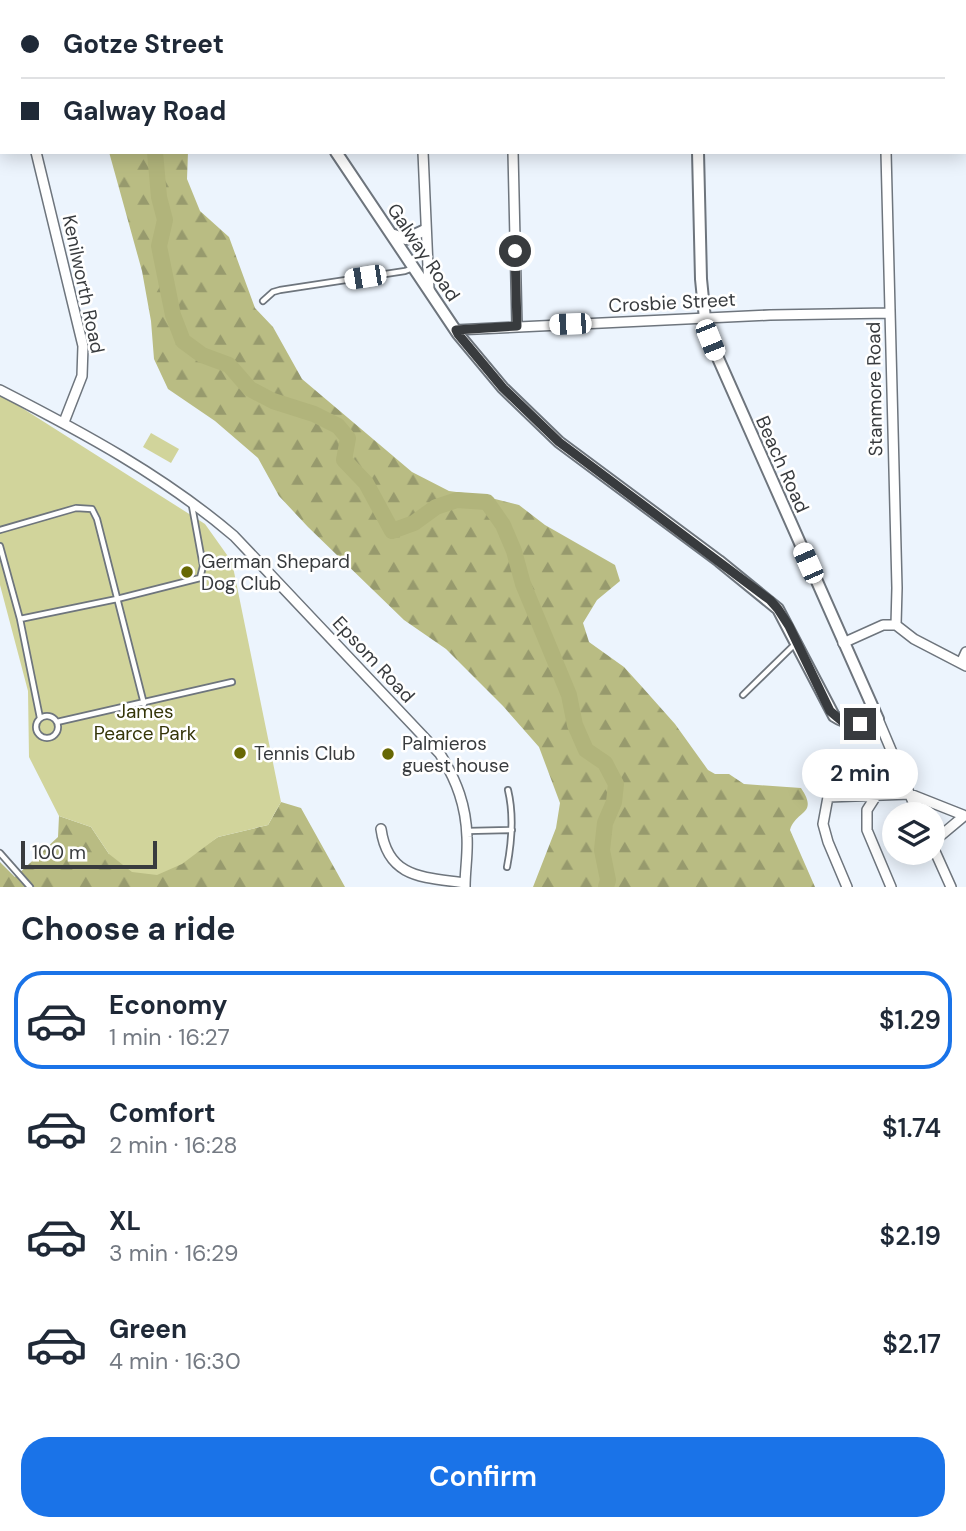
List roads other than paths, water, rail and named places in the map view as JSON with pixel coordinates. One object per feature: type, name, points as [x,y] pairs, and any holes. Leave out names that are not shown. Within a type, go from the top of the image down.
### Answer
[{"type":"street","name":"Kenilworth Road","points":[[36,154],[83,346],[82,376],[64,422]]},
{"type":"street","name":"Galway Road","points":[[337,154],[456,330],[503,388],[546,432],[762,594],[778,609],[834,716],[843,722],[854,724],[878,719]]},
{"type":"street","points":[[423,154],[429,291]]},
{"type":"street","points":[[513,154],[517,326]]},
{"type":"street","name":"Beach Road","points":[[698,154],[701,279],[705,319],[719,362],[913,802]]},
{"type":"street","name":"Stanmore Road","points":[[886,154],[896,625]]},
{"type":"street","points":[[391,234],[406,239],[425,230]]},
{"type":"street","name":"Crosbie Street","points":[[456,330],[769,315],[890,313]]},
{"type":"street","name":"Epsom Road","points":[[0,390],[64,422],[192,501],[234,536],[440,754],[462,797],[467,831],[465,885]]},
{"type":"street","points":[[843,643],[884,625],[896,625],[914,639],[963,665],[966,652]]},
{"type":"street","points":[[847,887],[823,824],[828,797],[910,794],[964,816],[945,833]]},
{"type":"street","points":[[876,796],[867,810],[867,831],[891,887]]},
{"type":"street","points":[[381,829],[388,855],[401,868],[418,876],[465,885]]},
{"type":"street","points":[[942,865],[951,887]]},
{"type":"lane","points":[[263,301],[273,292],[280,290],[414,268]]},
{"type":"lane","points":[[20,619],[200,578],[202,566],[192,501]]},
{"type":"lane","points":[[0,530],[76,508],[92,509],[97,519],[144,704]]},
{"type":"lane","points":[[0,546],[20,619],[40,718]]},
{"type":"lane","points":[[743,695],[797,642]]},
{"type":"lane","points":[[57,722],[232,682]]},
{"type":"lane","points":[[50,716],[57,722],[55,735],[45,738],[37,731],[36,724],[40,718],[50,716]]},
{"type":"lane","points":[[507,867],[512,830],[508,790]]},
{"type":"lane","points":[[467,831],[512,830]]},
{"type":"lane","points":[[0,853],[30,887]]},
{"type":"waterway","points":[[155,154],[159,197],[165,220],[159,246],[173,315],[183,341],[202,355],[229,365],[250,389],[273,401],[314,414],[338,426],[348,438],[344,460],[366,483],[392,531],[414,523],[436,507],[457,500],[487,502],[503,525],[523,584],[569,695],[575,725],[586,750],[605,763],[616,784],[614,802],[605,823],[602,850],[608,880],[606,887]]},
{"type":"place","name":"German Shepard Dog Club","points":[[187,572]]},
{"type":"place","name":"Tennis Club","points":[[240,753]]},
{"type":"place","name":"Palmieros guest house","points":[[388,754]]},
{"type":"park label","name":"James Pearce Park","points":[[145,722]]}]
